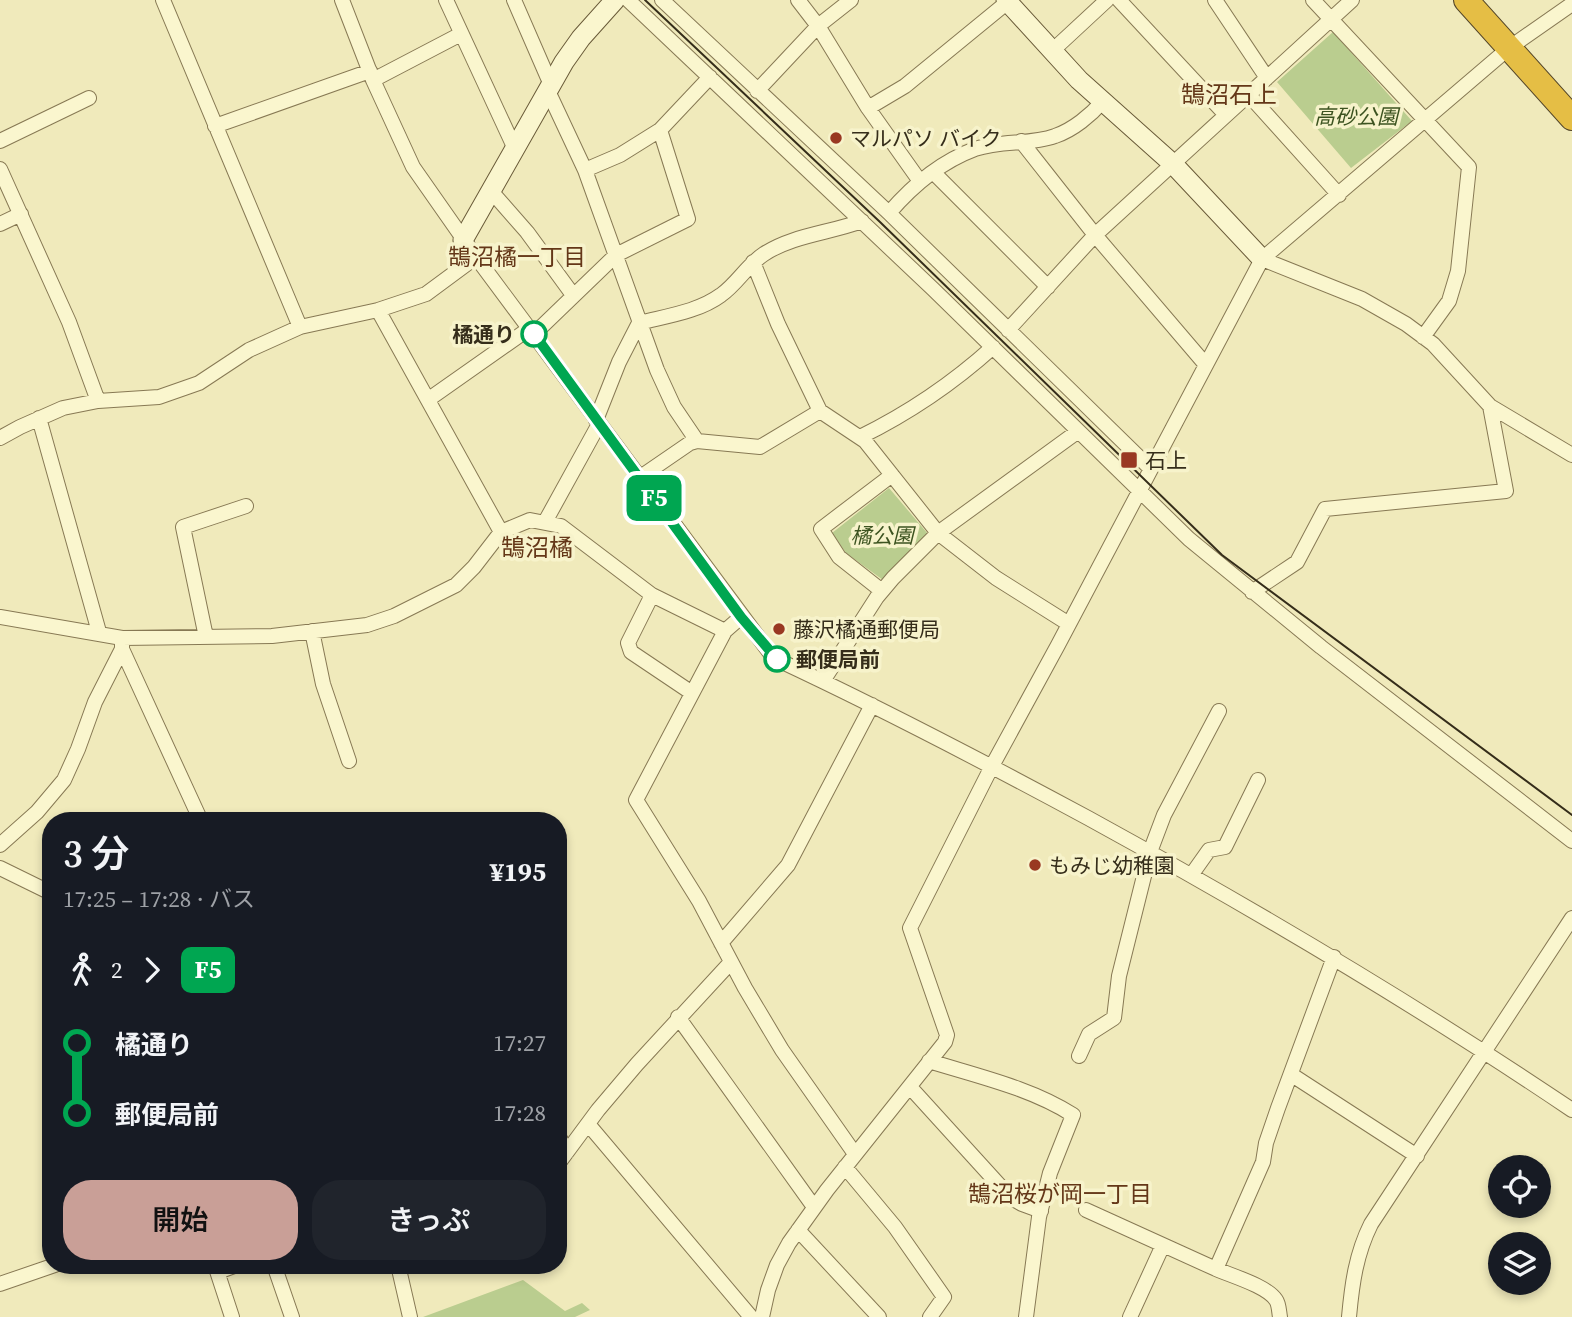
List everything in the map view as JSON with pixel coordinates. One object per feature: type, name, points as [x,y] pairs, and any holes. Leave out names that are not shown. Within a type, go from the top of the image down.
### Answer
[{"type":"highway","points":[[1466,0],[1572,118]]},
{"type":"street","points":[[163,0],[300,327]]},
{"type":"street","points":[[342,0],[371,75],[412,167],[741,617],[778,660],[992,766],[1192,874],[1334,957],[1572,1110]]},
{"type":"street","points":[[446,0],[515,149]]},
{"type":"street","points":[[514,0],[585,170],[639,323],[674,407],[697,441]]},
{"type":"street","points":[[463,240],[549,88],[581,38],[615,0]]},
{"type":"street","points":[[628,0],[993,347],[1189,540],[1572,841]]},
{"type":"street","points":[[662,0],[889,213],[1151,469]]},
{"type":"street","points":[[798,0],[818,26],[868,108],[919,180]]},
{"type":"street","points":[[757,91],[818,26],[851,0]]},
{"type":"street","points":[[1052,51],[1107,0]]},
{"type":"street","points":[[1119,0],[1226,115]]},
{"type":"street","points":[[1215,0],[1267,78]]},
{"type":"street","points":[[1313,0],[1469,167],[1458,271],[1449,301],[1423,337]]},
{"type":"street","points":[[1008,330],[1095,235],[1352,0]]},
{"type":"street","points":[[868,108],[905,86],[1008,1],[1052,51],[1173,164],[1262,259],[1362,299],[1406,324],[1456,367],[1490,406],[1572,455]]},
{"type":"street","points":[[762,1317],[777,1265],[798,1230],[945,1042],[947,1035],[910,928],[992,766],[1262,259],[1508,48],[1572,4]]},
{"type":"street","points":[[215,127],[371,75],[461,34]]},
{"type":"street","points":[[585,170],[620,155],[660,130],[710,77]]},
{"type":"street","points":[[1249,94],[1339,195]]},
{"type":"street","points":[[0,141],[89,98]]},
{"type":"street","points":[[889,213],[919,180],[940,166],[974,149],[1055,136],[1084,119],[1103,101]]},
{"type":"street","points":[[429,399],[532,331],[616,256],[688,219],[660,130]]},
{"type":"street","points":[[1021,141],[1095,235],[1206,365]]},
{"type":"street","points":[[0,169],[69,322],[98,401]]},
{"type":"street","points":[[933,172],[1048,286]]},
{"type":"street","points":[[491,191],[527,232],[573,295]]},
{"type":"street","points":[[0,224],[21,214]]},
{"type":"street","points":[[545,522],[598,422],[619,362],[639,323],[709,303],[723,294],[765,253],[795,240],[862,221]]},
{"type":"street","points":[[0,438],[63,408],[98,401],[159,397],[199,383],[249,350],[300,327],[378,310],[426,294],[476,257]]},
{"type":"street","points":[[753,262],[778,324],[820,411],[865,441],[938,533],[996,578],[1069,624]]},
{"type":"street","points":[[378,310],[501,532]]},
{"type":"street","points":[[860,437],[902,416],[937,393],[993,347]]},
{"type":"street","points":[[1252,592],[1297,562],[1325,509],[1506,491],[1490,406]]},
{"type":"street","points":[[639,478],[681,447],[697,441],[760,447],[820,411]]},
{"type":"street","points":[[39,418],[99,632]]},
{"type":"street","points":[[824,681],[857,625],[882,591],[938,533],[1077,432]]},
{"type":"street","points":[[882,591],[839,557],[821,529],[891,475]]},
{"type":"street","points":[[206,637],[183,527],[246,506]]},
{"type":"street","points":[[0,617],[99,632],[122,644],[206,637],[272,636],[367,625],[394,616],[456,585],[501,532],[517,523],[530,520],[561,526],[585,541],[652,595],[725,631]]},
{"type":"street","points":[[652,595],[628,643],[631,652],[692,693]]},
{"type":"street","points":[[741,617],[725,631],[636,800],[699,901],[782,1050],[855,1154]]},
{"type":"street","points":[[312,631],[323,684],[349,761]]},
{"type":"street","points":[[122,644],[197,812]]},
{"type":"street","points":[[0,845],[37,812],[64,780],[122,644]]},
{"type":"street","points":[[721,943],[788,865],[872,705]]},
{"type":"street","points":[[1079,1056],[1089,1034],[1114,1018],[1119,976],[1150,852],[1164,815],[1219,711]]},
{"type":"street","points":[[1192,874],[1209,850],[1225,847],[1258,780]]},
{"type":"street","points":[[0,868],[42,889]]},
{"type":"street","points":[[1349,1317],[1360,1245],[1371,1224],[1572,918]]},
{"type":"street","points":[[1216,1269],[1263,1162],[1266,1143],[1334,957]]},
{"type":"street","points":[[567,1153],[678,1017],[731,961]]},
{"type":"street","points":[[678,1017],[814,1207]]},
{"type":"street","points":[[929,1061],[1006,1085],[1073,1115],[1050,1173],[1041,1211],[1026,1317]]},
{"type":"street","points":[[1292,1075],[1417,1156]]},
{"type":"street","points":[[910,1087],[1010,1197],[1041,1211]]},
{"type":"street","points":[[588,1124],[751,1317]]},
{"type":"street","points":[[845,1167],[895,1227],[944,1297],[930,1317]]},
{"type":"street","points":[[1086,1210],[1256,1285],[1277,1301],[1280,1317]]},
{"type":"street","points":[[798,1230],[879,1317]]},
{"type":"street","points":[[1130,1317],[1163,1245]]},
{"type":"street","points":[[0,1284],[42,1269]]},
{"type":"street","points":[[218,1274],[232,1317]]},
{"type":"street","points":[[278,1274],[292,1317]]},
{"type":"street","points":[[400,1274],[410,1317]]},
{"type":"green space","name":"高砂公園","points":[[1333,32],[1412,121],[1351,168],[1277,82]]},
{"type":"green space","name":"橘公園","points":[[889,488],[928,534],[883,580],[846,553],[832,533]]},
{"type":"green space","points":[[523,1280],[565,1311],[582,1303],[590,1310],[575,1317],[423,1317]]},
{"type":"tram line","points":[[645,0],[880,222],[1222,555],[1572,815]]},
{"type":"bus line","name":"F5","points":[[534,334],[741,617],[777,659]]},
{"type":"place","name":"マルパソ バイク","points":[[836,138]]},
{"type":"place","name":"橘通り","points":[[534,334]]},
{"type":"place","name":"石上","points":[[1129,460]]},
{"type":"place","name":"藤沢橘通郵便局","points":[[779,629]]},
{"type":"place","name":"郵便局前","points":[[777,659]]},
{"type":"place","name":"もみじ幼稚園","points":[[1035,865]]},
{"type":"district","name":"鵠沼石上","points":[[1229,94]]},
{"type":"district","name":"鵠沼橘一丁目","points":[[517,257]]},
{"type":"district","name":"鵠沼橘","points":[[537,547]]},
{"type":"district","name":"鵠沼桜が岡一丁目","points":[[1060,1194]]}]
